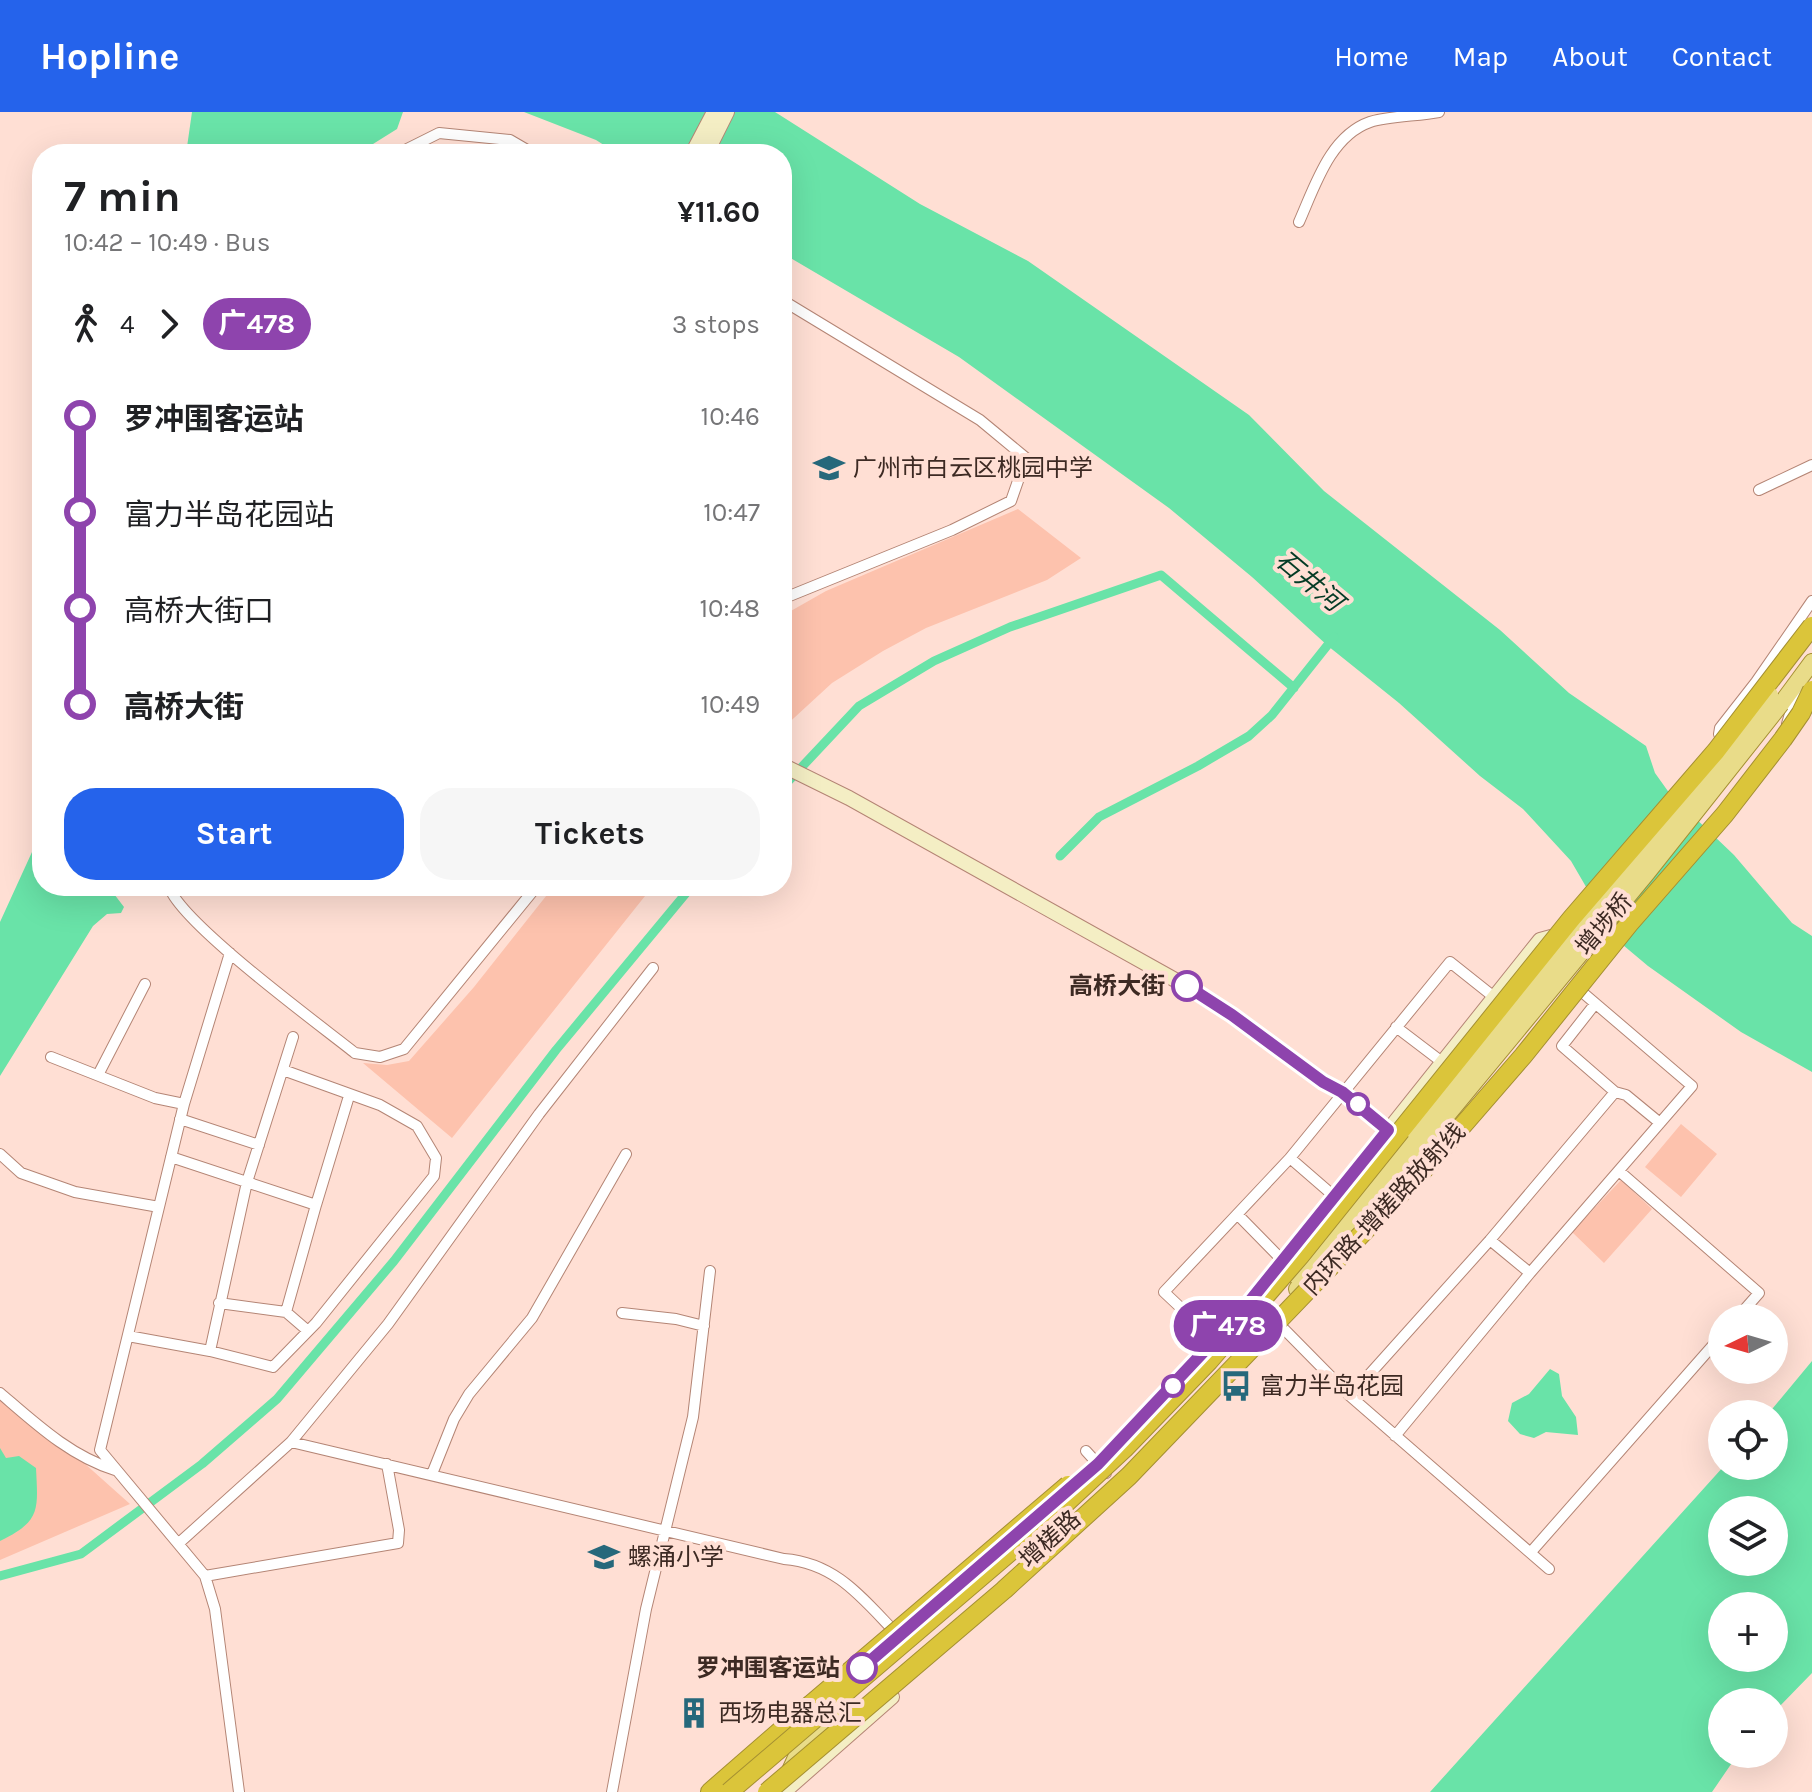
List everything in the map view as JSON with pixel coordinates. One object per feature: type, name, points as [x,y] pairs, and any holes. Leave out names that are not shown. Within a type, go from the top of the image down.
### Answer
[{"type":"highway","name":"内环路-增槎路放射线","points":[[1146,1438],[1263,1300],[1571,919],[1716,751],[1812,626]]},
{"type":"highway","name":"内环路-增槎路放射线","points":[[828,1742],[1052,1548],[1129,1476],[1431,1162],[1725,814],[1801,713],[1806,684]]},
{"type":"highway","points":[[1801,713],[1812,697]]},
{"type":"highway","name":"增槎路","points":[[730,1790],[1146,1438]]},
{"type":"highway","points":[[710,1792],[1075,1480],[1146,1438]]},
{"type":"highway","points":[[767,1792],[828,1742]]},
{"type":"highway","points":[[781,1792],[828,1742]]},
{"type":"main road","points":[[1775,699],[1812,638]]},
{"type":"main road","points":[[1775,699],[1806,684],[1812,662]]},
{"type":"main road","name":"增埗桥","points":[[1420,1137],[1732,746],[1775,699]]},
{"type":"main road","name":"增槎路","points":[[781,1792],[798,1753],[1072,1519],[1146,1438],[1277,1321],[1382,1194],[1420,1137]]},
{"type":"main road","name":"增槎路","points":[[730,1790],[809,1732],[1102,1469],[1239,1337],[1293,1265],[1340,1225],[1420,1137]]},
{"type":"street","points":[[697,144],[714,112]]},
{"type":"street","points":[[711,144],[727,112]]},
{"type":"street","points":[[1299,222],[1324,166],[1348,134],[1371,122],[1439,112]]},
{"type":"street","points":[[417,144],[439,133],[510,140],[517,144]]},
{"type":"street","points":[[792,306],[980,420],[1026,458],[1011,501],[952,530],[792,595]]},
{"type":"street","points":[[1759,490],[1812,465]]},
{"type":"street","points":[[1806,684],[1758,781],[1723,746],[1720,728],[1812,601]]},
{"type":"street","points":[[1775,699],[1812,653]]},
{"type":"street","points":[[792,770],[874,811],[1186,986],[1232,1015],[1323,1082],[1342,1092],[1388,1130]]},
{"type":"street","points":[[173,896],[205,932],[355,1053],[380,1057],[404,1049],[529,896]]},
{"type":"street","points":[[781,1792],[1015,1590],[1174,1442],[1222,1391],[1277,1321],[1370,1235],[1453,1146],[1589,983],[1572,951],[1551,937],[1540,940],[1335,1197],[1293,1265],[1272,1276],[1102,1469],[1086,1451]]},
{"type":"street","points":[[230,953],[180,1119],[100,1450],[205,1576],[215,1609],[239,1792]]},
{"type":"street","points":[[1216,1341],[1164,1292],[1290,1158],[1450,962],[1494,997],[1522,996],[1540,1006],[1546,1014],[1549,1034]]},
{"type":"street","points":[[179,1543],[291,1442],[388,1324],[539,1114],[653,968]]},
{"type":"street","points":[[98,1075],[145,984]]},
{"type":"street","points":[[1395,1436],[1530,1273],[1692,1086],[1582,992]]},
{"type":"street","points":[[1595,1004],[1562,1046],[1615,1092],[1626,1095],[1660,1123]]},
{"type":"street","points":[[1480,1015],[1530,1056]]},
{"type":"street","points":[[1396,1027],[1442,1062]]},
{"type":"street","points":[[210,1351],[247,1182],[293,1037]]},
{"type":"street","points":[[51,1057],[155,1098],[184,1104]]},
{"type":"street","points":[[128,1336],[210,1351],[273,1367],[308,1331],[434,1176],[436,1158],[417,1126],[380,1105],[283,1070]]},
{"type":"street","points":[[1350,1396],[1490,1240],[1615,1092]]},
{"type":"street","points":[[286,1312],[349,1096]]},
{"type":"street","points":[[180,1119],[259,1145]]},
{"type":"street","points":[[0,1154],[21,1173],[75,1192],[159,1207]]},
{"type":"street","points":[[432,1474],[462,1406],[532,1318],[626,1154]]},
{"type":"street","points":[[171,1157],[316,1205]]},
{"type":"street","points":[[1290,1158],[1335,1197]]},
{"type":"street","points":[[1619,1171],[1759,1293],[1749,1304]]},
{"type":"street","points":[[1370,1235],[1382,1194]]},
{"type":"street","points":[[1238,1215],[1293,1265]]},
{"type":"street","points":[[1490,1240],[1530,1273]]},
{"type":"street","points":[[612,1792],[646,1609],[693,1417],[710,1271]]},
{"type":"street","points":[[219,1303],[286,1312],[308,1331]]},
{"type":"street","points":[[1239,1337],[1242,1311]]},
{"type":"street","points":[[622,1313],[676,1319],[704,1326]]},
{"type":"street","points":[[1277,1321],[1350,1396],[1549,1569]]},
{"type":"street","points":[[1531,1552],[1708,1351]]},
{"type":"street","points":[[1222,1391],[1230,1361]]},
{"type":"street","points":[[0,1393],[46,1433],[93,1463],[116,1470]]},
{"type":"street","points":[[1146,1438],[1174,1442]]},
{"type":"street","points":[[291,1442],[784,1559],[805,1560],[844,1580],[899,1637]]},
{"type":"street","points":[[205,1576],[398,1543],[399,1530],[387,1464]]},
{"type":"street","points":[[977,1603],[1015,1590]]},
{"type":"street","points":[[763,1763],[797,1726],[899,1637],[928,1622]]},
{"type":"street","points":[[758,1792],[798,1753]]},
{"type":"shaded area","points":[[1018,509],[1081,558],[1047,580],[926,628],[883,651],[832,683],[792,720],[792,610],[826,591]]},
{"type":"shaded area","points":[[546,896],[645,896],[452,1138],[363,1063],[387,1065],[409,1061],[474,987]]},
{"type":"shaded area","points":[[1681,1124],[1717,1154],[1681,1197],[1645,1167]]},
{"type":"shaded area","points":[[1621,1180],[1652,1209],[1604,1263],[1572,1232]]},
{"type":"shaded area","points":[[0,1388],[130,1504],[0,1560]]},
{"type":"water","points":[[192,112],[403,112],[397,129],[373,144],[187,144]]},
{"type":"water","name":"石井河","points":[[524,112],[775,112],[920,204],[1028,261],[1249,415],[1324,491],[1500,630],[1569,693],[1646,746],[1655,773],[1670,794],[1734,855],[1792,923],[1812,936],[1812,1072],[1741,1032],[1648,966],[1617,940],[1571,861],[1523,809],[1480,776],[1399,703],[1328,646],[1169,508],[959,357],[792,259],[792,144],[602,144]]},
{"type":"water","points":[[32,852],[32,896],[116,896],[124,907],[121,913],[107,914],[93,926],[0,1076],[0,922]]},
{"type":"water","points":[[1812,1361],[1812,1673],[1788,1698],[1788,1688],[1708,1688],[1708,1768],[1728,1768],[1712,1792],[1430,1792],[1711,1480],[1788,1480],[1788,1400],[1780,1400]]},
{"type":"water","points":[[1550,1369],[1559,1374],[1562,1396],[1576,1417],[1578,1435],[1546,1432],[1534,1438],[1520,1434],[1508,1421],[1512,1403],[1529,1394]]},
{"type":"water","points":[[0,1448],[6,1458],[19,1456],[36,1468],[37,1494],[30,1520],[0,1541]]},
{"type":"waterway","points":[[792,777],[859,706],[934,661],[1010,627],[1161,575],[1294,688]]},
{"type":"waterway","points":[[1060,856],[1099,817],[1249,736],[1272,715],[1334,637]]},
{"type":"waterway","points":[[0,1576],[81,1554],[202,1464],[277,1399],[394,1261],[556,1050],[684,896]]},
{"type":"bus line","name":"广478","points":[[862,1668],[1098,1464],[1216,1341],[1388,1130],[1342,1092],[1323,1082],[1187,986]]},
{"type":"place","name":"广州市白云区桃园中学","points":[[829,468]]},
{"type":"place","name":"高桥大街","points":[[1187,986]]},
{"type":"place","name":"富力半岛花园","points":[[1236,1386]]},
{"type":"place","name":"螺涌小学","points":[[604,1557]]},
{"type":"place","name":"罗冲围客运站","points":[[862,1668]]},
{"type":"place","name":"西场电器总汇","points":[[694,1713]]}]
